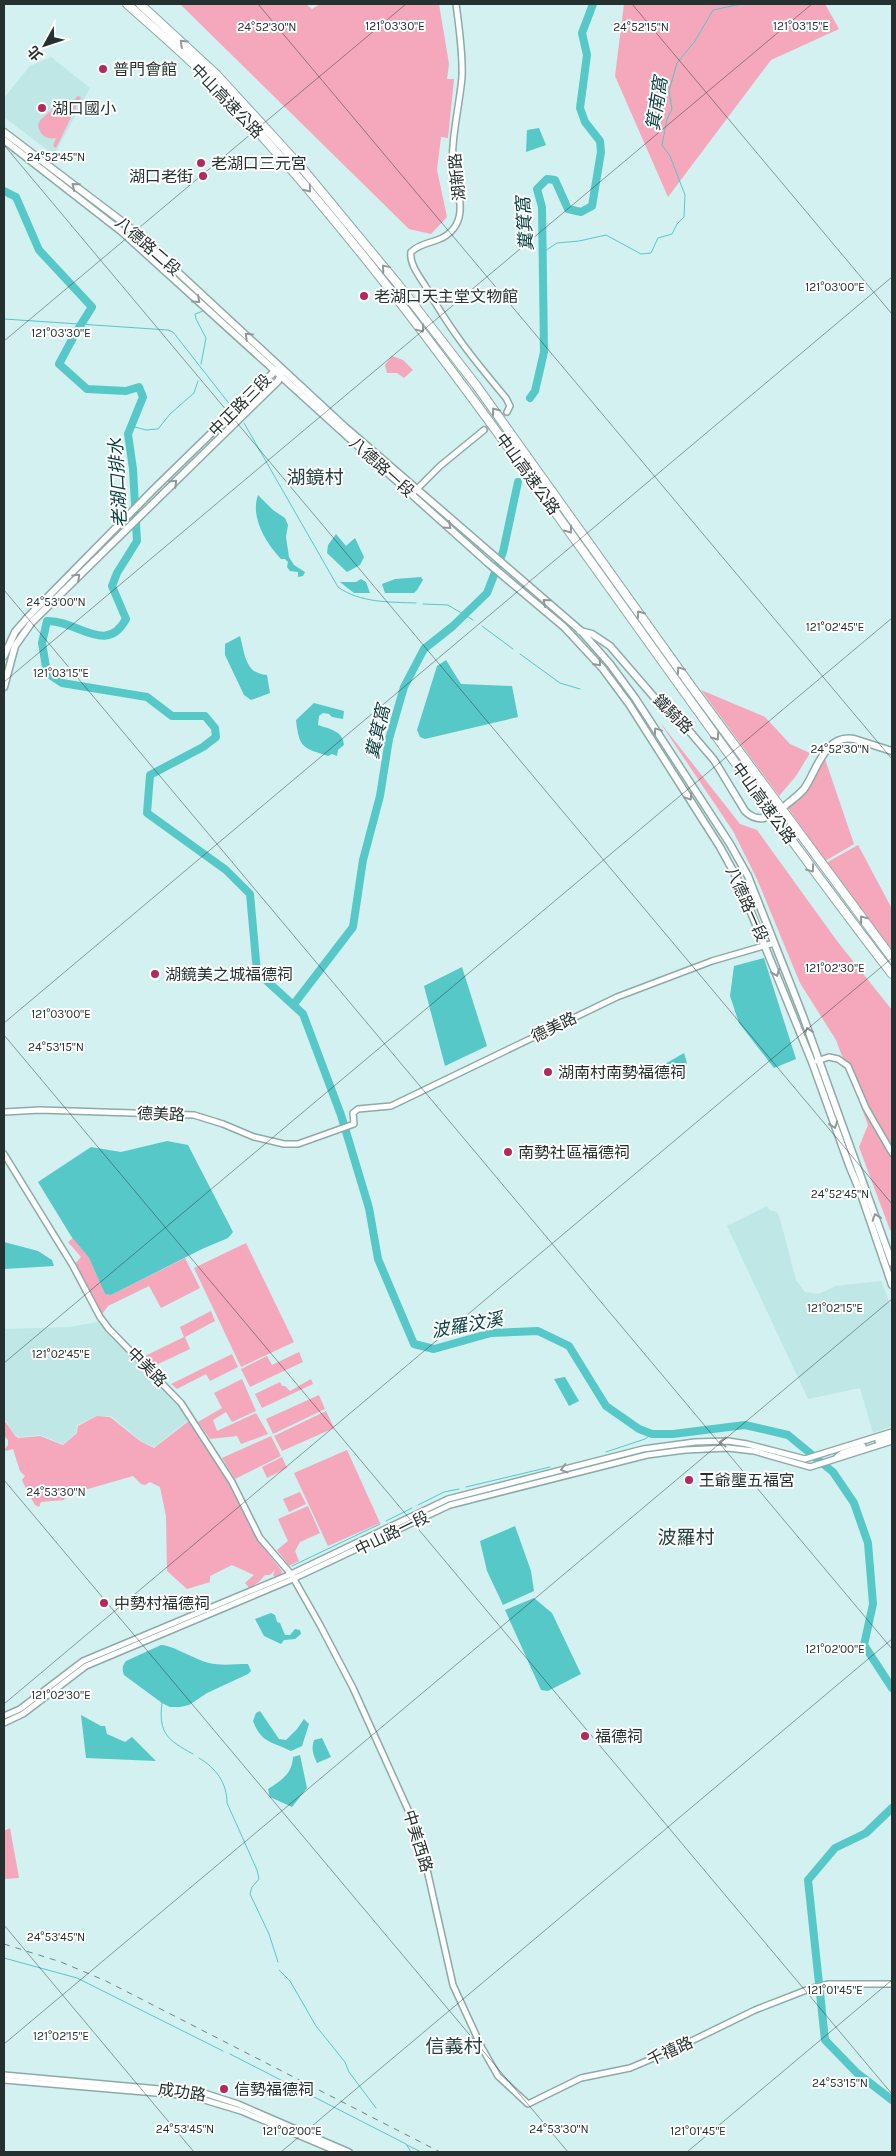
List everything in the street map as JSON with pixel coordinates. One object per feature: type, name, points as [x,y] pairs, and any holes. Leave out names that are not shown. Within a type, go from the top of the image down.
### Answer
[{"type":"highway","name":"中山高速公路","points":[[128,4],[212,82],[297,175],[393,292],[464,386],[656,650],[812,870],[892,974]]},
{"type":"highway","name":"中山高速公路","points":[[140,4],[217,75],[302,168],[397,283],[476,385],[691,686],[892,958]]},
{"type":"main road","name":"八德路二段","points":[[4,132],[128,226],[284,369]]},
{"type":"main road","name":"八德路二段","points":[[4,140],[122,232],[275,371]]},
{"type":"main road","name":"中正路三段","points":[[4,656],[15,632],[28,617],[138,507],[154,488],[275,371],[284,369]]},
{"type":"main road","name":"中正路三段","points":[[4,687],[15,646],[32,622],[281,377],[284,369]]},
{"type":"main road","name":"八德路一段","points":[[284,369],[488,563],[564,627],[603,669],[629,704],[720,847],[737,878],[815,1061],[867,1190],[892,1263]]},
{"type":"main road","name":"八德路一段","points":[[275,371],[581,631],[610,664],[635,698],[730,844],[748,876],[774,943],[849,1165],[861,1194],[892,1285]]},
{"type":"main road","name":"鐵騎路","points":[[564,627],[592,634],[610,646],[660,704],[702,744],[745,811],[759,819],[764,818]]},
{"type":"main road","points":[[786,805],[804,789],[822,755],[840,740],[854,739],[892,750]]},
{"type":"street","name":"湖新路","points":[[456,4],[462,76],[453,168],[459,200],[459,217],[453,229],[444,237],[418,247],[411,252],[410,257],[446,323],[506,398],[510,406],[507,412]]},
{"type":"street","points":[[414,491],[464,445],[484,430]]},
{"type":"street","name":"德美路","points":[[4,1112],[40,1110],[194,1115],[223,1124],[254,1137],[284,1144],[298,1144],[351,1126],[354,1124],[353,1114],[358,1109],[391,1106],[617,997],[712,961],[774,943]]},
{"type":"street","points":[[815,1061],[829,1057],[838,1059],[848,1066],[866,1108],[892,1153]]},
{"type":"street","name":"中美路","points":[[4,1154],[73,1266],[100,1317],[181,1402],[232,1482],[260,1538],[292,1576]]},
{"type":"street","points":[[830,1452],[892,1432]]},
{"type":"street","points":[[832,1460],[842,1453],[892,1436]]},
{"type":"street","points":[[832,1460],[892,1440]]},
{"type":"street","name":"中山路一段","points":[[4,1716],[20,1708],[84,1661],[292,1576],[448,1499],[643,1449],[695,1442],[728,1441],[805,1459],[830,1452]]},
{"type":"street","name":"中山路一段","points":[[4,1723],[23,1714],[86,1666],[450,1505],[640,1456],[685,1450],[728,1448],[754,1451],[810,1467],[832,1460]]},
{"type":"street","points":[[830,1452],[842,1453]]},
{"type":"street","name":"中美西路","points":[[292,1576],[353,1688],[410,1810],[425,1858],[449,1975],[466,2016],[498,2076],[528,2104]]},
{"type":"street","name":"千禧路","points":[[528,2104],[581,2078],[630,2068],[756,2010],[808,1989],[829,1984],[892,1984]]},
{"type":"street","name":"成功路","points":[[4,2075],[204,2093],[238,2104],[349,2152]]},
{"type":"street","name":"成功路","points":[[4,2080],[190,2096],[241,2111],[338,2152]]},
{"type":"shaded area","points":[[180,4],[306,4],[312,9],[320,4],[439,4],[449,64],[447,79],[454,79],[448,138],[441,137],[437,170],[447,217],[431,234],[409,229]]},
{"type":"shaded area","points":[[624,4],[825,4],[839,29],[771,60],[668,197],[615,76]]},
{"type":"shaded area","name":"湖口國小","points":[[51,57],[90,88],[54,155],[4,117],[4,98],[30,66]]},
{"type":"shaded area","points":[[77,96],[81,97],[56,148],[53,146],[56,138],[46,137],[40,132],[38,125],[40,120],[58,105],[65,105],[70,111]]},
{"type":"shaded area","points":[[392,356],[403,360],[413,370],[404,378],[397,373],[387,373],[385,365]]},
{"type":"shaded area","points":[[701,690],[765,717],[790,744],[810,753],[796,776],[779,796]]},
{"type":"shaded area","points":[[659,721],[740,824],[757,830],[837,941],[892,1010],[892,1231],[859,1147],[868,1125],[836,1040],[800,983],[757,879],[733,831]]},
{"type":"shaded area","points":[[825,759],[854,844],[825,861],[788,808],[807,790]]},
{"type":"shaded area","points":[[858,845],[892,909],[892,952],[826,863]]},
{"type":"shaded area","points":[[767,1206],[769,1210],[777,1212],[796,1280],[805,1292],[818,1294],[836,1286],[881,1281],[892,1309],[892,1426],[873,1433],[860,1388],[808,1399],[727,1226]]},
{"type":"shaded area","points":[[73,1238],[89,1258],[105,1294],[111,1295],[185,1258],[200,1288],[161,1308],[149,1286],[108,1306],[100,1317],[73,1266],[81,1257],[68,1242]]},
{"type":"shaded area","points":[[246,1243],[294,1342],[241,1367],[194,1268]]},
{"type":"shaded area","points":[[211,1311],[215,1321],[185,1337],[190,1349],[154,1366],[145,1356],[184,1337],[180,1327]]},
{"type":"shaded area","points":[[102,1321],[180,1404],[189,1419],[154,1447],[141,1441],[111,1416],[97,1416],[77,1425],[76,1433],[63,1444],[40,1435],[19,1437],[12,1433],[8,1423],[4,1420],[4,1329],[70,1327]]},
{"type":"shaded area","points":[[299,1352],[303,1362],[250,1387],[241,1369],[267,1356],[272,1365]]},
{"type":"shaded area","points":[[232,1354],[238,1367],[210,1381],[206,1374],[177,1389],[171,1384]]},
{"type":"shaded area","points":[[242,1379],[256,1411],[232,1422],[226,1412],[213,1420],[217,1431],[256,1413],[268,1434],[241,1444],[237,1436],[210,1439],[198,1422],[222,1408],[214,1393]]},
{"type":"shaded area","points":[[311,1379],[313,1384],[262,1408],[255,1394],[280,1382],[282,1386],[285,1386],[290,1391]]},
{"type":"shaded area","points":[[319,1395],[325,1409],[273,1434],[266,1419]]},
{"type":"shaded area","points":[[326,1411],[334,1428],[282,1451],[274,1436]]},
{"type":"shaded area","points":[[97,1416],[110,1417],[140,1441],[154,1448],[190,1420],[233,1489],[258,1540],[282,1571],[281,1574],[275,1577],[273,1575],[275,1570],[270,1575],[265,1575],[259,1582],[249,1588],[245,1583],[254,1575],[232,1565],[210,1576],[210,1582],[187,1589],[167,1571],[166,1516],[160,1487],[150,1482],[145,1485],[141,1484],[133,1476],[67,1495],[64,1500],[41,1502],[39,1507],[35,1505],[30,1496],[26,1495],[27,1491],[22,1480],[25,1476],[20,1471],[13,1449],[6,1451],[5,1449],[8,1445],[8,1440],[4,1436],[4,1421],[18,1438],[40,1436],[63,1445],[77,1433],[78,1426]]},
{"type":"shaded area","points":[[271,1436],[281,1456],[235,1479],[222,1458]]},
{"type":"shaded area","points":[[347,1450],[380,1523],[328,1546],[294,1473]]},
{"type":"shaded area","points":[[282,1457],[287,1468],[267,1478],[262,1467]]},
{"type":"shaded area","points":[[300,1492],[306,1504],[289,1512],[283,1499]]},
{"type":"shaded area","points":[[308,1506],[320,1533],[300,1542],[295,1551],[299,1561],[289,1566],[277,1550],[288,1541],[278,1519]]},
{"type":"shaded area","points":[[10,1828],[19,1878],[4,1879],[4,1831]]},
{"type":"water","points":[[539,128],[546,145],[526,152],[527,130]]},
{"type":"water","points":[[258,495],[273,510],[285,518],[288,525],[286,537],[289,557],[294,565],[305,572],[303,576],[298,577],[298,572],[290,571],[287,567],[288,562],[285,559],[281,559],[265,538],[256,512]]},
{"type":"water","points":[[336,534],[346,546],[355,538],[364,557],[360,565],[347,572],[327,553],[328,545]]},
{"type":"water","points":[[421,577],[423,580],[414,593],[385,593],[382,584],[395,579]]},
{"type":"water","points":[[361,579],[366,582],[370,593],[354,593],[340,582],[356,582]]},
{"type":"water","points":[[240,636],[250,667],[260,674],[267,675],[270,693],[251,700],[244,695],[225,655],[225,644]]},
{"type":"water","points":[[446,660],[461,684],[512,686],[518,717],[425,739],[420,737],[417,730],[437,666]]},
{"type":"water","points":[[314,703],[344,711],[343,719],[323,713],[319,716],[318,725],[335,731],[343,740],[344,745],[338,750],[337,756],[332,754],[328,756],[313,751],[301,742],[296,720]]},
{"type":"water","points":[[764,958],[796,1059],[774,1068],[739,1023],[730,996],[734,966]]},
{"type":"water","points":[[462,967],[487,1046],[445,1066],[424,986]]},
{"type":"water","points":[[684,1053],[687,1063],[680,1073],[668,1076],[661,1074],[658,1068]]},
{"type":"water","points":[[167,1141],[188,1145],[233,1232],[228,1238],[111,1295],[105,1294],[89,1258],[71,1236],[38,1182],[91,1147],[121,1152]]},
{"type":"water","points":[[4,1242],[38,1251],[52,1260],[54,1266],[4,1269]]},
{"type":"water","points":[[565,1377],[579,1401],[569,1406],[554,1379]]},
{"type":"water","points":[[515,1526],[531,1571],[534,1591],[503,1605],[487,1571],[480,1541]]},
{"type":"water","points":[[534,1598],[552,1613],[581,1674],[548,1691],[541,1690],[505,1610]]},
{"type":"water","points":[[271,1613],[275,1615],[285,1635],[290,1635],[295,1629],[300,1630],[301,1634],[295,1639],[284,1640],[281,1644],[264,1636],[255,1619]]},
{"type":"water","points":[[161,1645],[209,1663],[223,1665],[248,1664],[251,1671],[207,1693],[189,1705],[170,1707],[124,1675],[123,1671],[126,1661]]},
{"type":"water","points":[[260,1711],[279,1739],[286,1740],[304,1719],[309,1724],[302,1746],[291,1751],[264,1738],[253,1721],[256,1713]]},
{"type":"water","points":[[81,1715],[101,1726],[105,1726],[107,1734],[125,1742],[132,1737],[156,1761],[86,1758]]},
{"type":"water","points":[[322,1738],[331,1757],[317,1763],[313,1752],[313,1743],[314,1740]]},
{"type":"water","points":[[300,1755],[307,1788],[292,1807],[270,1797],[268,1789],[285,1776],[291,1768],[293,1757]]},
{"type":"waterway","name":"糞箕窩","points":[[530,398],[535,391],[544,352],[542,207],[537,189],[547,179],[555,180],[568,209],[581,212],[592,206],[601,152],[600,141],[585,122],[580,108],[587,55],[582,33],[593,4]]},
{"type":"waterway","name":"箕南窩","points":[[542,253],[557,243],[579,241],[606,235],[641,254],[651,253],[658,238],[672,234],[677,224],[684,217],[685,195],[670,156],[662,145],[667,119],[672,109],[669,91],[677,63],[695,41],[713,10],[741,4]]},
{"type":"waterway","name":"老湖口排水","points":[[4,191],[16,197],[39,250],[92,307],[59,364],[87,389],[126,391],[139,387],[143,397],[128,434],[133,469],[137,541],[117,573],[112,586],[126,619],[118,630],[110,635],[100,636],[70,625],[47,621],[42,643],[47,673],[62,683],[147,697],[172,716],[205,716],[215,728],[216,737],[203,747],[150,775],[147,813],[226,870],[250,894],[257,972],[303,1014],[341,1115],[369,1208],[378,1259],[414,1344],[434,1349],[491,1333],[538,1331],[569,1346],[606,1406],[639,1429],[652,1434],[673,1434],[745,1425],[788,1435],[833,1472],[854,1503],[868,1543],[873,1604],[864,1645],[892,1688]]},
{"type":"waterway","points":[[201,364],[206,338],[195,314],[203,311]]},
{"type":"waterway","points":[[4,319],[168,330],[173,332],[231,406]]},
{"type":"waterway","points":[[131,426],[146,430],[158,429],[170,414],[194,393],[198,381]]},
{"type":"waterway","points":[[244,423],[338,587],[365,599],[416,603]]},
{"type":"waterway","name":"糞箕窩","points":[[294,1004],[353,927],[363,860],[380,796],[389,739],[404,687],[424,649],[453,626],[487,593],[503,552],[518,482]]},
{"type":"waterway","points":[[423,604],[448,605],[473,620]]},
{"type":"waterway","points":[[482,626],[513,649]]},
{"type":"waterway","points":[[520,654],[560,683],[580,689]]},
{"type":"waterway","points":[[606,1452],[645,1439],[652,1434]]},
{"type":"waterway","points":[[466,1487],[550,1467]]},
{"type":"waterway","points":[[418,1505],[444,1492],[459,1489]]},
{"type":"waterway","points":[[386,1521],[412,1508]]},
{"type":"waterway","points":[[292,1566],[380,1524]]},
{"type":"waterway","points":[[162,1703],[163,1729],[171,1740],[193,1754]]},
{"type":"waterway","points":[[199,1758],[211,1766],[223,1783],[227,1803],[257,1870],[259,1879],[252,1887],[250,1894],[269,1934],[278,1962]]},
{"type":"waterway","name":"波羅汶溪","points":[[892,1808],[866,1833],[835,1848],[808,1880],[825,2040],[857,2073],[892,2100]]},
{"type":"waterway","points":[[4,1958],[77,1978],[223,2051]]},
{"type":"waterway","points":[[279,1970],[290,1981],[316,2026],[345,2062],[349,2072],[376,2108]]},
{"type":"waterway","points":[[230,2054],[406,2144],[411,2152]]},
{"type":"waterway","points":[[407,2145],[421,2152]]},
{"type":"tunnel","points":[[484,430],[507,412]]},
{"type":"railway","points":[[4,1944],[61,1962],[106,1981],[440,2152]]},
{"type":"place","name":"普門會館","points":[[103,69]]},
{"type":"place","name":"湖口國小","points":[[42,108]]},
{"type":"place","name":"老湖口三元宮","points":[[201,163]]},
{"type":"place","name":"湖口老街","points":[[203,176]]},
{"type":"place","name":"老湖口天主堂文物館","points":[[364,296]]},
{"type":"place","name":"湖鏡美之城福德祠","points":[[155,974]]},
{"type":"place","name":"湖南村南勢福德祠","points":[[548,1072]]},
{"type":"place","name":"南勢社區福德祠","points":[[508,1152]]},
{"type":"place","name":"王爺壟五福宮","points":[[689,1480]]},
{"type":"place","name":"中勢村福德祠","points":[[104,1603]]},
{"type":"place","name":"福德祠","points":[[585,1736]]},
{"type":"place","name":"信勢福德祠","points":[[224,2089]]},
{"type":"district","name":"湖鏡村","points":[[315,478]]},
{"type":"district","name":"波羅村","points":[[686,1538]]},
{"type":"district","name":"信義村","points":[[454,2047]]}]
